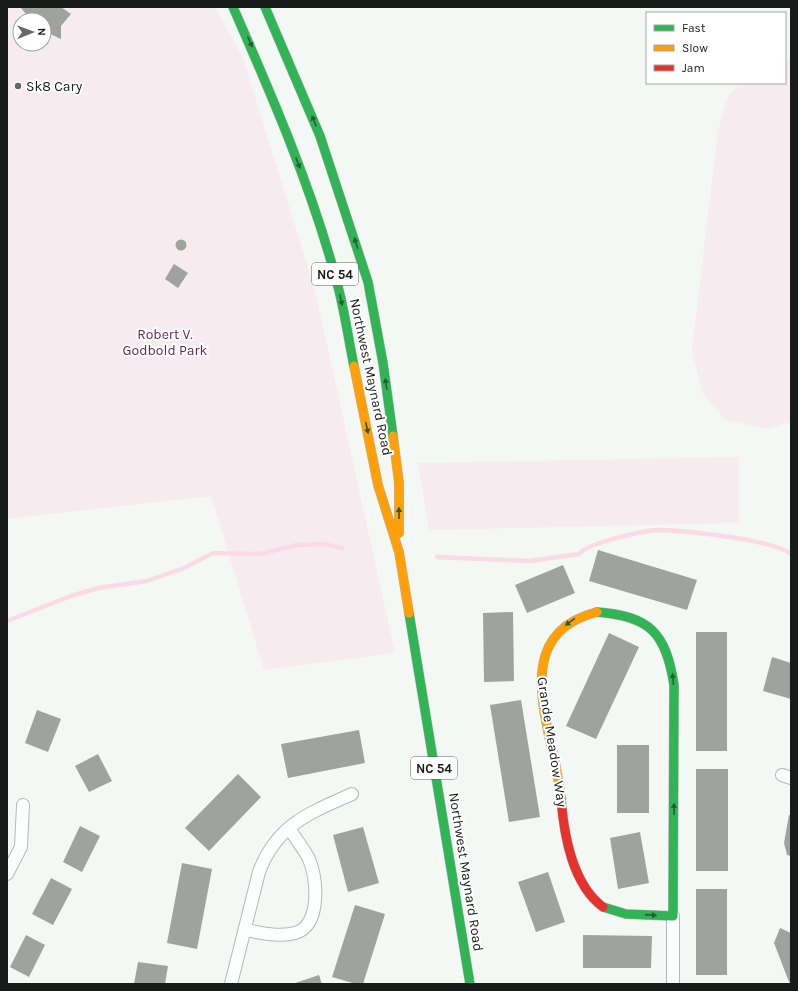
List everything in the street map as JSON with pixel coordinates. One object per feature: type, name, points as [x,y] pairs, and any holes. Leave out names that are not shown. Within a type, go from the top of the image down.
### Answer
[{"type":"main road","name":"Northwest Maynard Road","points":[[233,7],[275,102],[324,238],[337,281],[378,485],[399,552],[470,984]]},
{"type":"main road","name":"Northwest Maynard Road","points":[[265,7],[320,136],[368,282],[384,363],[399,483],[399,552]]},
{"type":"main road","name":"Grande Meadow Way","points":[[597,612],[617,613],[631,616],[644,622],[654,632],[669,654],[674,685],[673,916],[624,914],[612,911],[603,906],[587,888],[580,877],[566,839],[559,779],[541,689],[541,667],[546,652],[555,636],[573,619],[584,615],[597,612]]},
{"type":"street","points":[[231,984],[246,930],[259,872],[265,856],[289,828],[305,815],[352,794]]},
{"type":"street","points":[[7,874],[21,847],[22,806]]},
{"type":"street","points":[[246,930],[283,934],[297,932],[307,925],[314,912],[315,900],[309,860],[289,828]]},
{"type":"street","name":"Grande Meadow Way","points":[[673,916],[673,984]]},
{"type":"green space","name":"Robert V. Godbold Park","points":[[7,7],[215,7],[243,58],[315,290],[395,653],[264,670],[211,496],[7,519]]},
{"type":"green space","points":[[786,58],[791,59],[791,422],[767,429],[725,420],[702,392],[692,349],[718,130],[728,96],[739,84],[786,84]]},
{"type":"green space","points":[[739,457],[739,523],[429,530],[418,463]]},
{"type":"building","name":"Sk8 Cary","points":[[61,7],[71,14],[61,26],[61,39],[52,35],[52,12],[24,12],[21,8]]},
{"type":"building","points":[[181,239],[185,241],[187,245],[185,249],[181,251],[177,249],[175,245],[177,241]]},
{"type":"building","points":[[174,264],[188,273],[178,288],[165,279]]},
{"type":"building","points":[[598,550],[697,580],[687,610],[589,581]]},
{"type":"building","points":[[563,565],[575,593],[527,613],[515,585]]},
{"type":"building","points":[[513,612],[514,681],[484,682],[483,613]]},
{"type":"building","points":[[696,632],[727,632],[727,751],[696,751]]},
{"type":"building","points":[[609,633],[639,647],[596,739],[566,726]]},
{"type":"building","points":[[772,657],[791,663],[791,699],[763,691]]},
{"type":"building","points":[[521,700],[540,817],[509,822],[490,705]]},
{"type":"building","points":[[37,710],[61,719],[48,752],[25,743]]},
{"type":"building","points":[[359,730],[365,763],[288,778],[281,744]]},
{"type":"building","points":[[617,745],[649,745],[649,813],[617,813]]},
{"type":"building","points":[[98,754],[112,781],[89,792],[75,766]]},
{"type":"building","points":[[696,769],[728,769],[728,871],[696,871]]},
{"type":"building","points":[[238,774],[261,797],[209,851],[185,828]]},
{"type":"building","points":[[789,815],[791,815],[791,856],[787,855],[784,843]]},
{"type":"building","points":[[80,826],[100,836],[82,872],[63,862]]},
{"type":"building","points":[[363,827],[379,883],[348,892],[333,835]]},
{"type":"building","points":[[640,832],[649,883],[618,889],[610,838]]},
{"type":"building","points":[[182,863],[212,869],[197,949],[167,943]]},
{"type":"building","points":[[548,872],[565,922],[536,932],[518,882]]},
{"type":"building","points":[[51,878],[72,889],[53,925],[32,914]]},
{"type":"building","points":[[696,889],[727,889],[727,975],[696,975]]},
{"type":"building","points":[[355,905],[385,914],[363,984],[356,984],[332,977]]},
{"type":"building","points":[[780,928],[791,933],[791,983],[789,982],[774,943]]},
{"type":"building","points":[[26,935],[45,945],[29,977],[10,967]]},
{"type":"building","points":[[583,935],[652,936],[651,968],[583,968]]},
{"type":"building","points":[[138,962],[168,966],[165,984],[134,984]]},
{"type":"building","points":[[319,975],[322,984],[292,984]]},
{"type":"waterway","points":[[437,557],[530,561],[579,554],[584,550],[604,542],[643,532],[660,530],[708,534],[748,540],[766,544],[791,554]]},
{"type":"waterway","points":[[7,621],[71,596],[98,588],[147,581],[184,568],[213,553],[260,554],[297,545],[323,544],[342,548]]},
{"type":"traffic: fast","points":[[233,7],[290,142],[315,210],[339,290],[354,366]]},
{"type":"traffic: fast","points":[[265,7],[320,136],[368,282],[383,363],[393,436]]},
{"type":"traffic: fast","points":[[597,612],[615,614],[630,618],[643,623],[652,630],[660,640],[666,652],[671,667],[674,685],[673,916],[626,914],[603,907]]},
{"type":"traffic: fast","points":[[409,613],[470,984]]},
{"type":"traffic: slow","points":[[354,366],[378,485],[399,552],[409,613]]},
{"type":"traffic: slow","points":[[393,436],[399,483],[399,533]]},
{"type":"traffic: slow","points":[[561,799],[545,718],[542,690],[543,665],[551,642],[568,624],[597,612]]},
{"type":"traffic: jam","points":[[561,799],[567,843],[577,872],[592,897],[603,907]]},
{"type":"place","name":"Sk8 Cary","points":[[18,86]]}]
